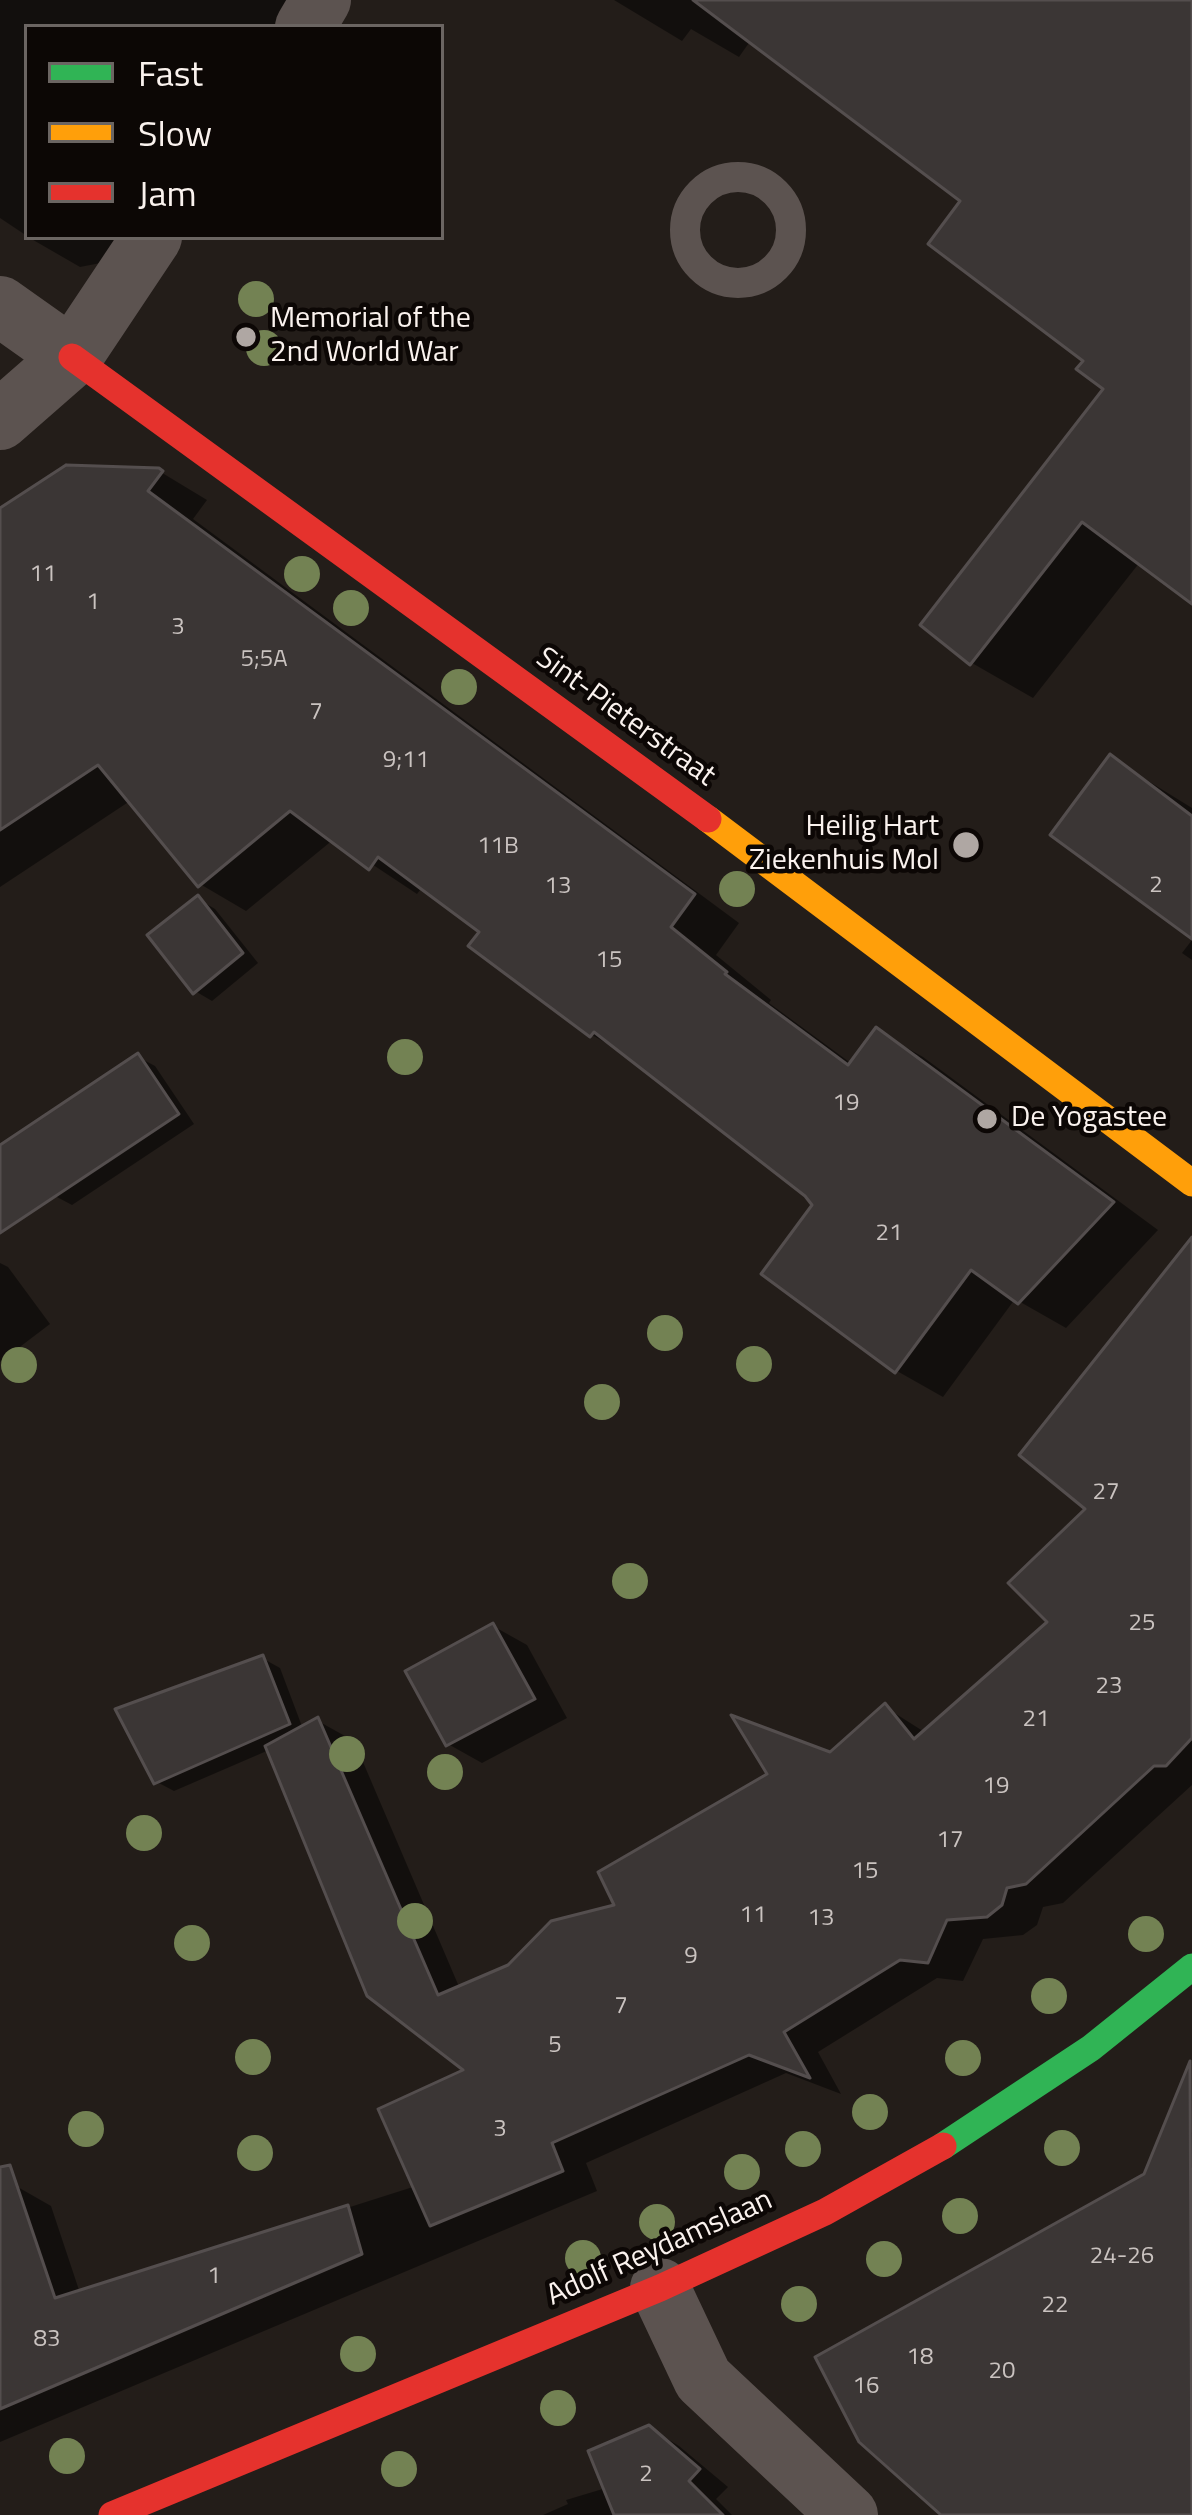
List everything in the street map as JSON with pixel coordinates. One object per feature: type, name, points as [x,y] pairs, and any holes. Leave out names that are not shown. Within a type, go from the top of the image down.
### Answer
[{"type":"street","points":[[0,420],[72,357],[150,240]]},
{"type":"street","points":[[0,306],[72,357]]},
{"type":"street","name":"Sint-Pieterstraat","points":[[72,357],[387,589],[587,728],[1192,1183]]},
{"type":"street","name":"Adolf Reydamslaan","points":[[112,2515],[660,2288],[825,2212],[927,2157],[1091,2048],[1192,1967]]},
{"type":"street","points":[[660,2288],[703,2379],[848,2515]]},
{"type":"building","points":[[693,0],[1192,0],[1192,604],[1082,522],[970,665],[920,625],[1103,389],[1076,369],[1083,361],[928,244],[960,201]]},
{"type":"building","points":[[66,465],[159,468],[163,471],[148,491],[695,894],[671,927],[725,974],[848,1065],[876,1027],[1114,1202],[1018,1304],[971,1270],[895,1373],[761,1274],[812,1205],[805,1196],[594,1032],[590,1037],[468,946],[479,932],[378,857],[369,870],[290,811],[198,887],[98,765],[0,830],[0,508]]},
{"type":"building","points":[[1110,754],[1192,816],[1192,939],[1050,835]]},
{"type":"building","points":[[198,895],[243,953],[193,994],[147,935]]},
{"type":"building","points":[[138,1053],[179,1114],[0,1233],[0,1145]]},
{"type":"building","points":[[1192,1237],[1192,1738],[1166,1766],[1154,1766],[1026,1884],[1007,1888],[1002,1905],[987,1917],[947,1920],[928,1963],[900,1960],[784,2032],[810,2078],[749,2055],[552,2143],[563,2171],[430,2226],[378,2109],[463,2070],[367,1996],[265,1746],[318,1717],[438,1995],[508,1965],[551,1921],[614,1905],[598,1872],[767,1774],[731,1715],[830,1752],[885,1703],[914,1739],[1047,1622],[1008,1583],[1085,1509],[1019,1455]]},
{"type":"building","points":[[493,1623],[535,1699],[446,1746],[405,1671]]},
{"type":"building","points":[[263,1655],[290,1724],[154,1784],[115,1709]]},
{"type":"building","points":[[1190,2061],[1192,2515],[941,2515],[859,2442],[815,2357],[1144,2174]]},
{"type":"building","points":[[10,2165],[55,2298],[348,2205],[362,2254],[0,2409],[0,2167]]},
{"type":"building","points":[[649,2425],[700,2469],[689,2481],[723,2515],[614,2515],[588,2451]]},
{"type":"traffic: fast","points":[[943,2146],[1091,2048],[1192,1967]]},
{"type":"traffic: slow","points":[[708,819],[1192,1183]]},
{"type":"traffic: jam","points":[[72,357],[708,819]]},
{"type":"traffic: jam","points":[[112,2515],[660,2288],[825,2212],[943,2146]]},
{"type":"place","name":"Memorial of the 2nd World War","points":[[246,337]]},
{"type":"place","name":"Heilig Hart Ziekenhuis Mol","points":[[966,845]]},
{"type":"place","name":"De Yogastee","points":[[987,1119]]}]
